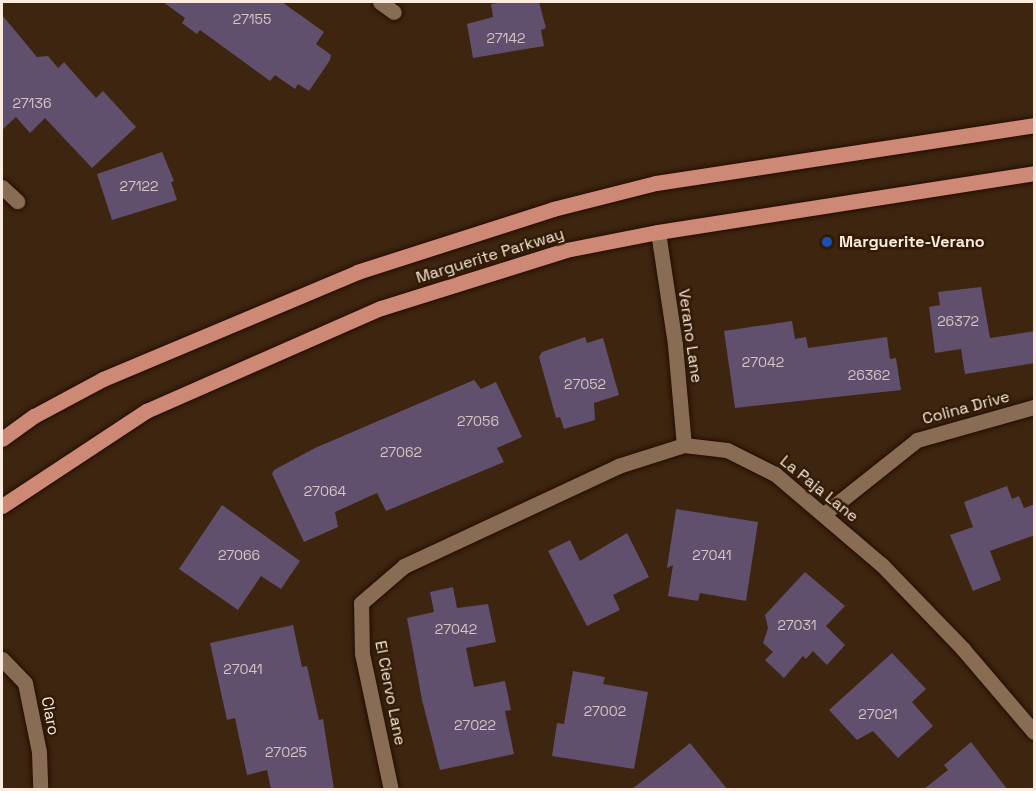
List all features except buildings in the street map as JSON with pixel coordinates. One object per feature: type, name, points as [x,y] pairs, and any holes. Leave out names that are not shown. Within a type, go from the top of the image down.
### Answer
[{"type":"main road","name":"Marguerite Parkway","points":[[2,439],[104,379],[357,272],[553,209],[656,183],[1035,125]]},
{"type":"main road","name":"Marguerite Parkway","points":[[2,506],[146,411],[381,308],[566,250],[658,232],[1035,173]]},
{"type":"street","points":[[380,2],[393,12]]},
{"type":"street","points":[[2,187],[17,201]]},
{"type":"street","name":"Verano Lane","points":[[658,232],[675,345],[684,445]]},
{"type":"street","name":"Colina Drive","points":[[824,514],[917,440],[1035,407]]},
{"type":"street","name":"La Paja Lane","points":[[362,603],[404,566],[618,466],[684,445],[727,450],[765,469],[824,514],[882,566],[963,649],[1035,732]]},
{"type":"street","name":"El Ciervo Lane","points":[[362,603],[362,653],[391,789]]},
{"type":"street","name":"Claro","points":[[2,659],[25,683],[39,752],[40,789]]},
{"type":"place","name":"Marguerite-Verano","points":[[827,242]]}]
